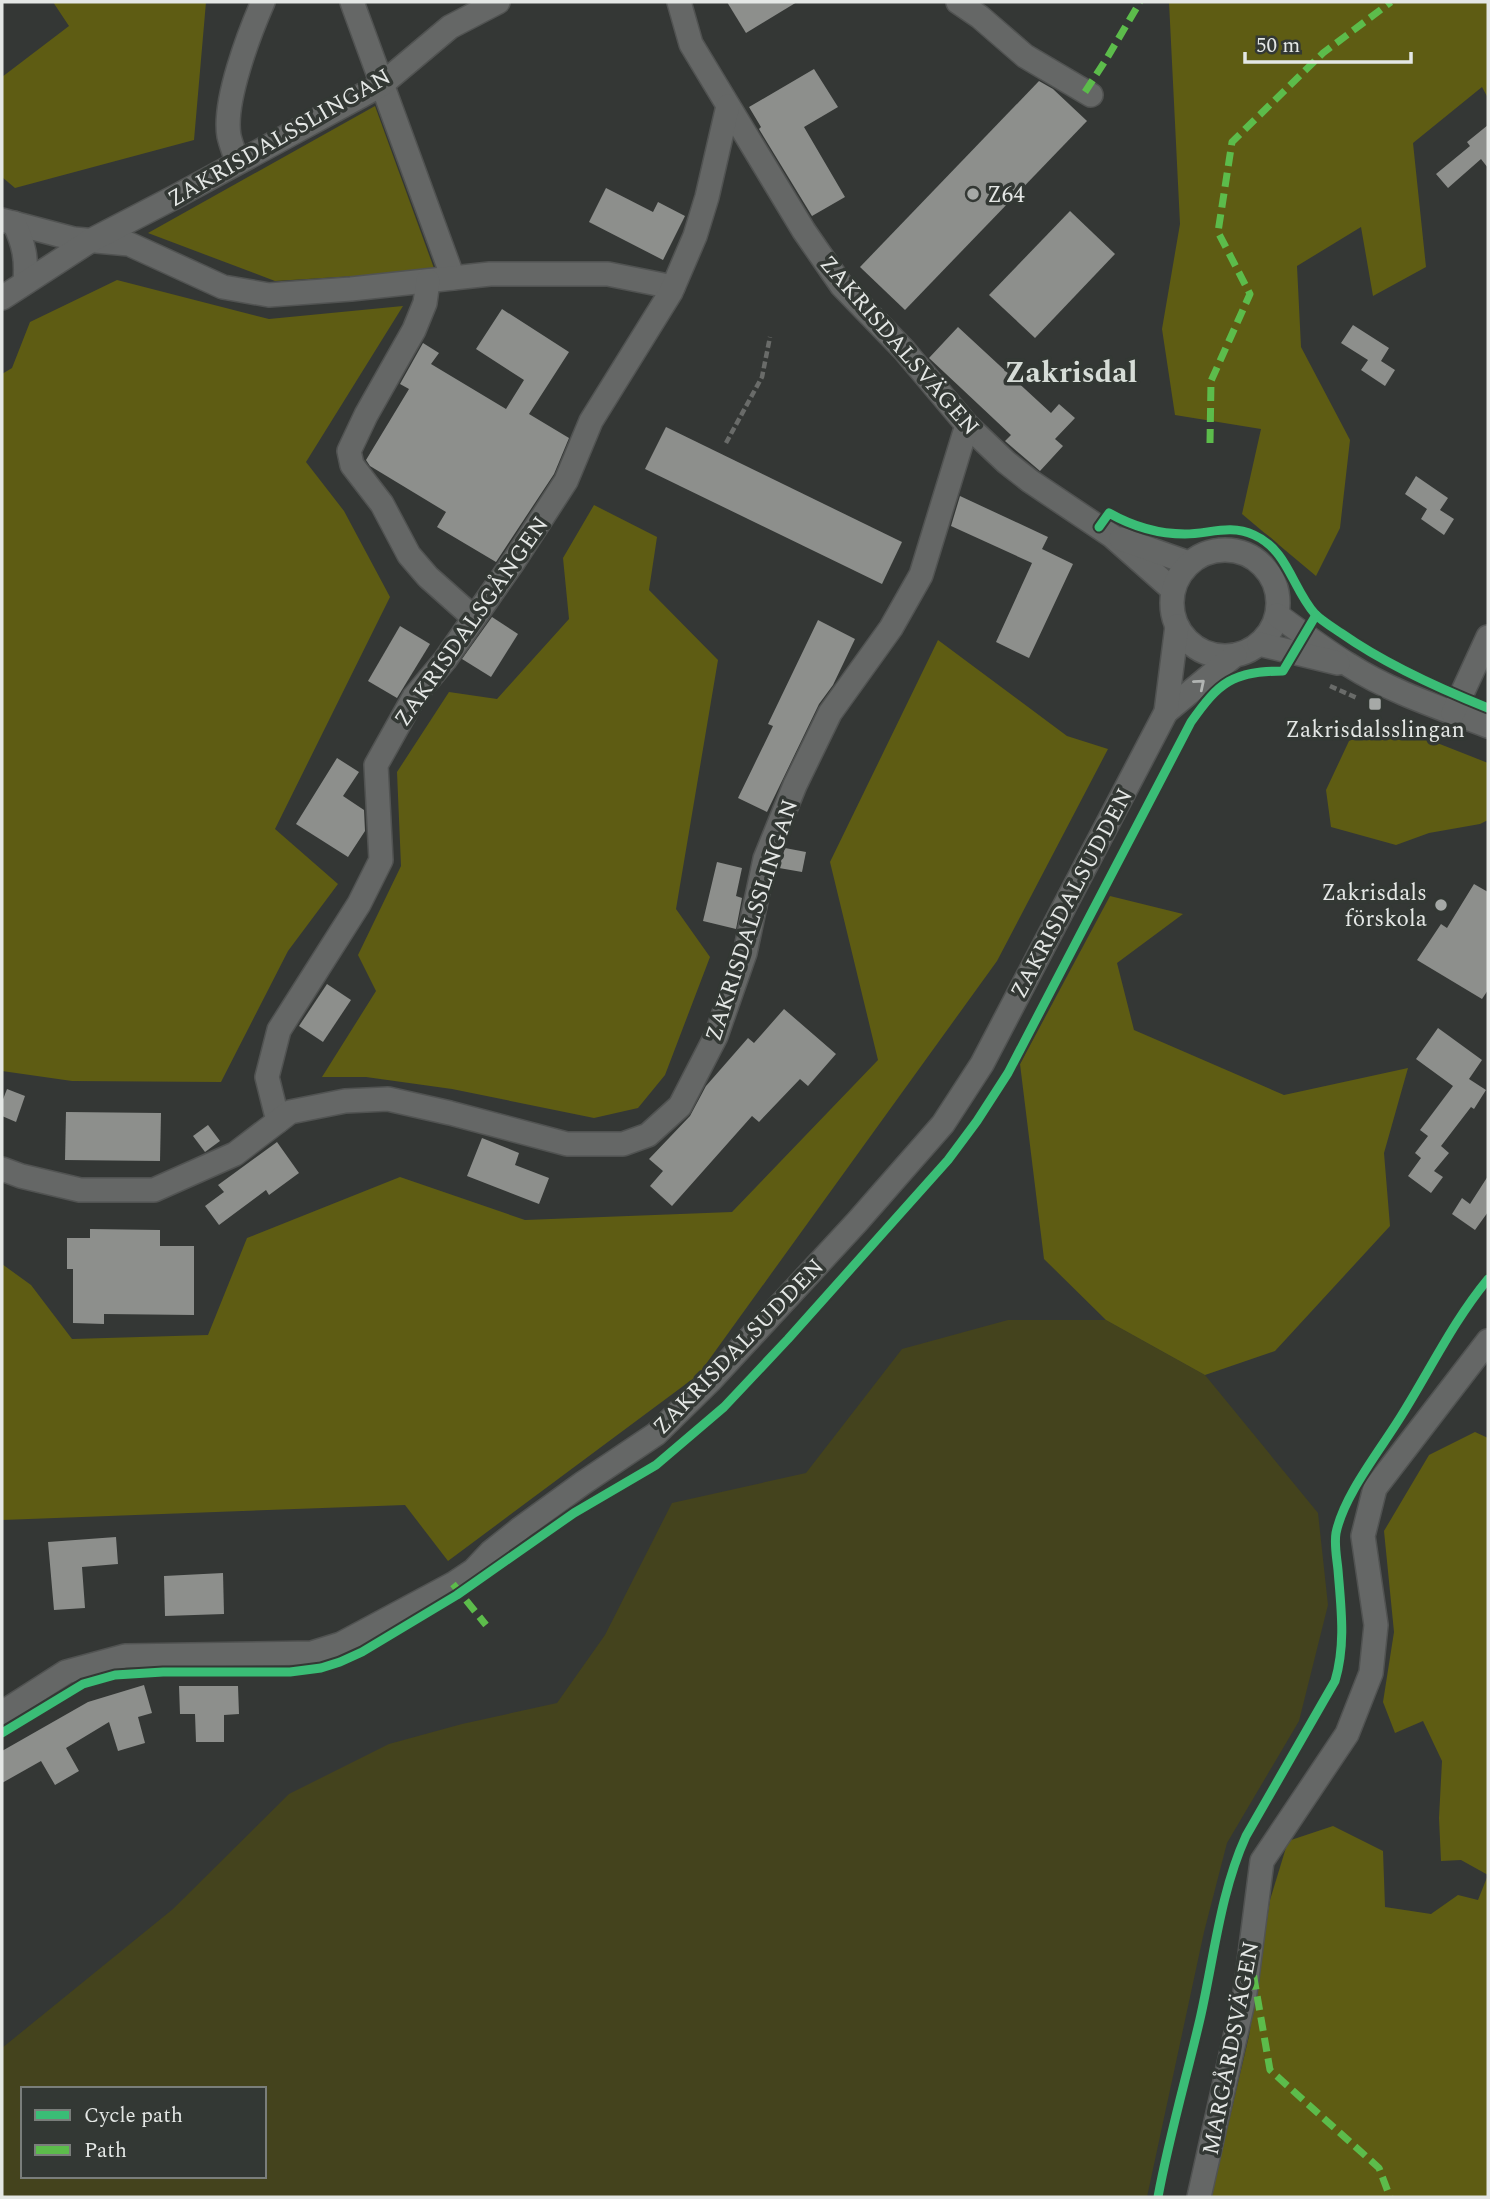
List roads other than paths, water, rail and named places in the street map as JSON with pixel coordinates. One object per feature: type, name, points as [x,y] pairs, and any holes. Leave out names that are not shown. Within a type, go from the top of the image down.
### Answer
[{"type":"street","points":[[237,162],[229,135],[228,110],[249,36],[263,2]]},
{"type":"street","points":[[352,2],[453,278]]},
{"type":"street","name":"ZAKRISDALSSLINGAN","points":[[2,298],[90,241],[381,85],[450,27],[498,2]]},
{"type":"street","name":"ZAKRISDALSVÄGEN","points":[[679,2],[691,44],[804,231],[842,286],[904,350],[967,425],[1006,462],[1112,536],[1173,590]]},
{"type":"street","points":[[958,2],[980,17],[1025,56],[1091,95]]},
{"type":"street","name":"ZAKRISDALSGÅNGEN","points":[[278,1121],[267,1077],[279,1030],[359,904],[381,860],[376,765],[414,697],[445,660],[566,481],[591,421],[673,287],[699,223],[728,106]]},
{"type":"street","points":[[8,222],[74,239],[129,244],[223,287],[269,295],[490,274],[608,274],[673,287]]},
{"type":"street","points":[[8,222],[23,243],[27,261],[25,282]]},
{"type":"street","points":[[428,281],[425,303],[414,330],[349,451],[352,465],[382,504],[408,555],[428,577],[474,618]]},
{"type":"street","name":"ZAKRISDALSSLINGAN","points":[[2,1169],[80,1190],[154,1190],[234,1154],[290,1112],[345,1101],[388,1099],[567,1144],[623,1144],[648,1135],[680,1106],[716,1036],[744,953],[765,859],[795,785],[830,713],[891,628],[921,575],[967,425]]},
{"type":"street","points":[[1112,536],[1189,563]]},
{"type":"street","points":[[1231,549],[1246,553],[1259,561],[1272,579],[1279,600],[1273,626],[1259,644],[1235,655],[1217,656],[1201,651],[1187,640],[1177,626],[1171,609],[1176,580],[1189,563],[1202,554],[1231,549]]},
{"type":"street","points":[[1277,615],[1350,666],[1416,699],[1488,726]]},
{"type":"street","name":"ZAKRISDALSUDDEN","points":[[2,1713],[66,1672],[125,1656],[312,1653],[341,1644],[474,1570],[521,1528],[656,1434],[712,1380],[857,1223],[943,1124],[982,1064],[1166,712],[1177,626]]},
{"type":"street","points":[[1453,713],[1488,636]]},
{"type":"street","points":[[1259,644],[1350,666]]},
{"type":"street","name":"ZAKRISDALSUDDEN","points":[[1166,712],[1235,655]]},
{"type":"street","name":"MARGÅRDSVÄGEN","points":[[1199,2197],[1245,1993],[1262,1861],[1347,1734],[1371,1673],[1376,1625],[1363,1536],[1376,1488],[1488,1341]]},
{"type":"place","name":"Z64","points":[[973,194]]},
{"type":"place","name":"Zakrisdalsslingan","points":[[1375,704]]},
{"type":"place","name":"Zakrisdals förskola","points":[[1441,905]]},
{"type":"district","name":"Zakrisdal","points":[[1071,372]]}]
